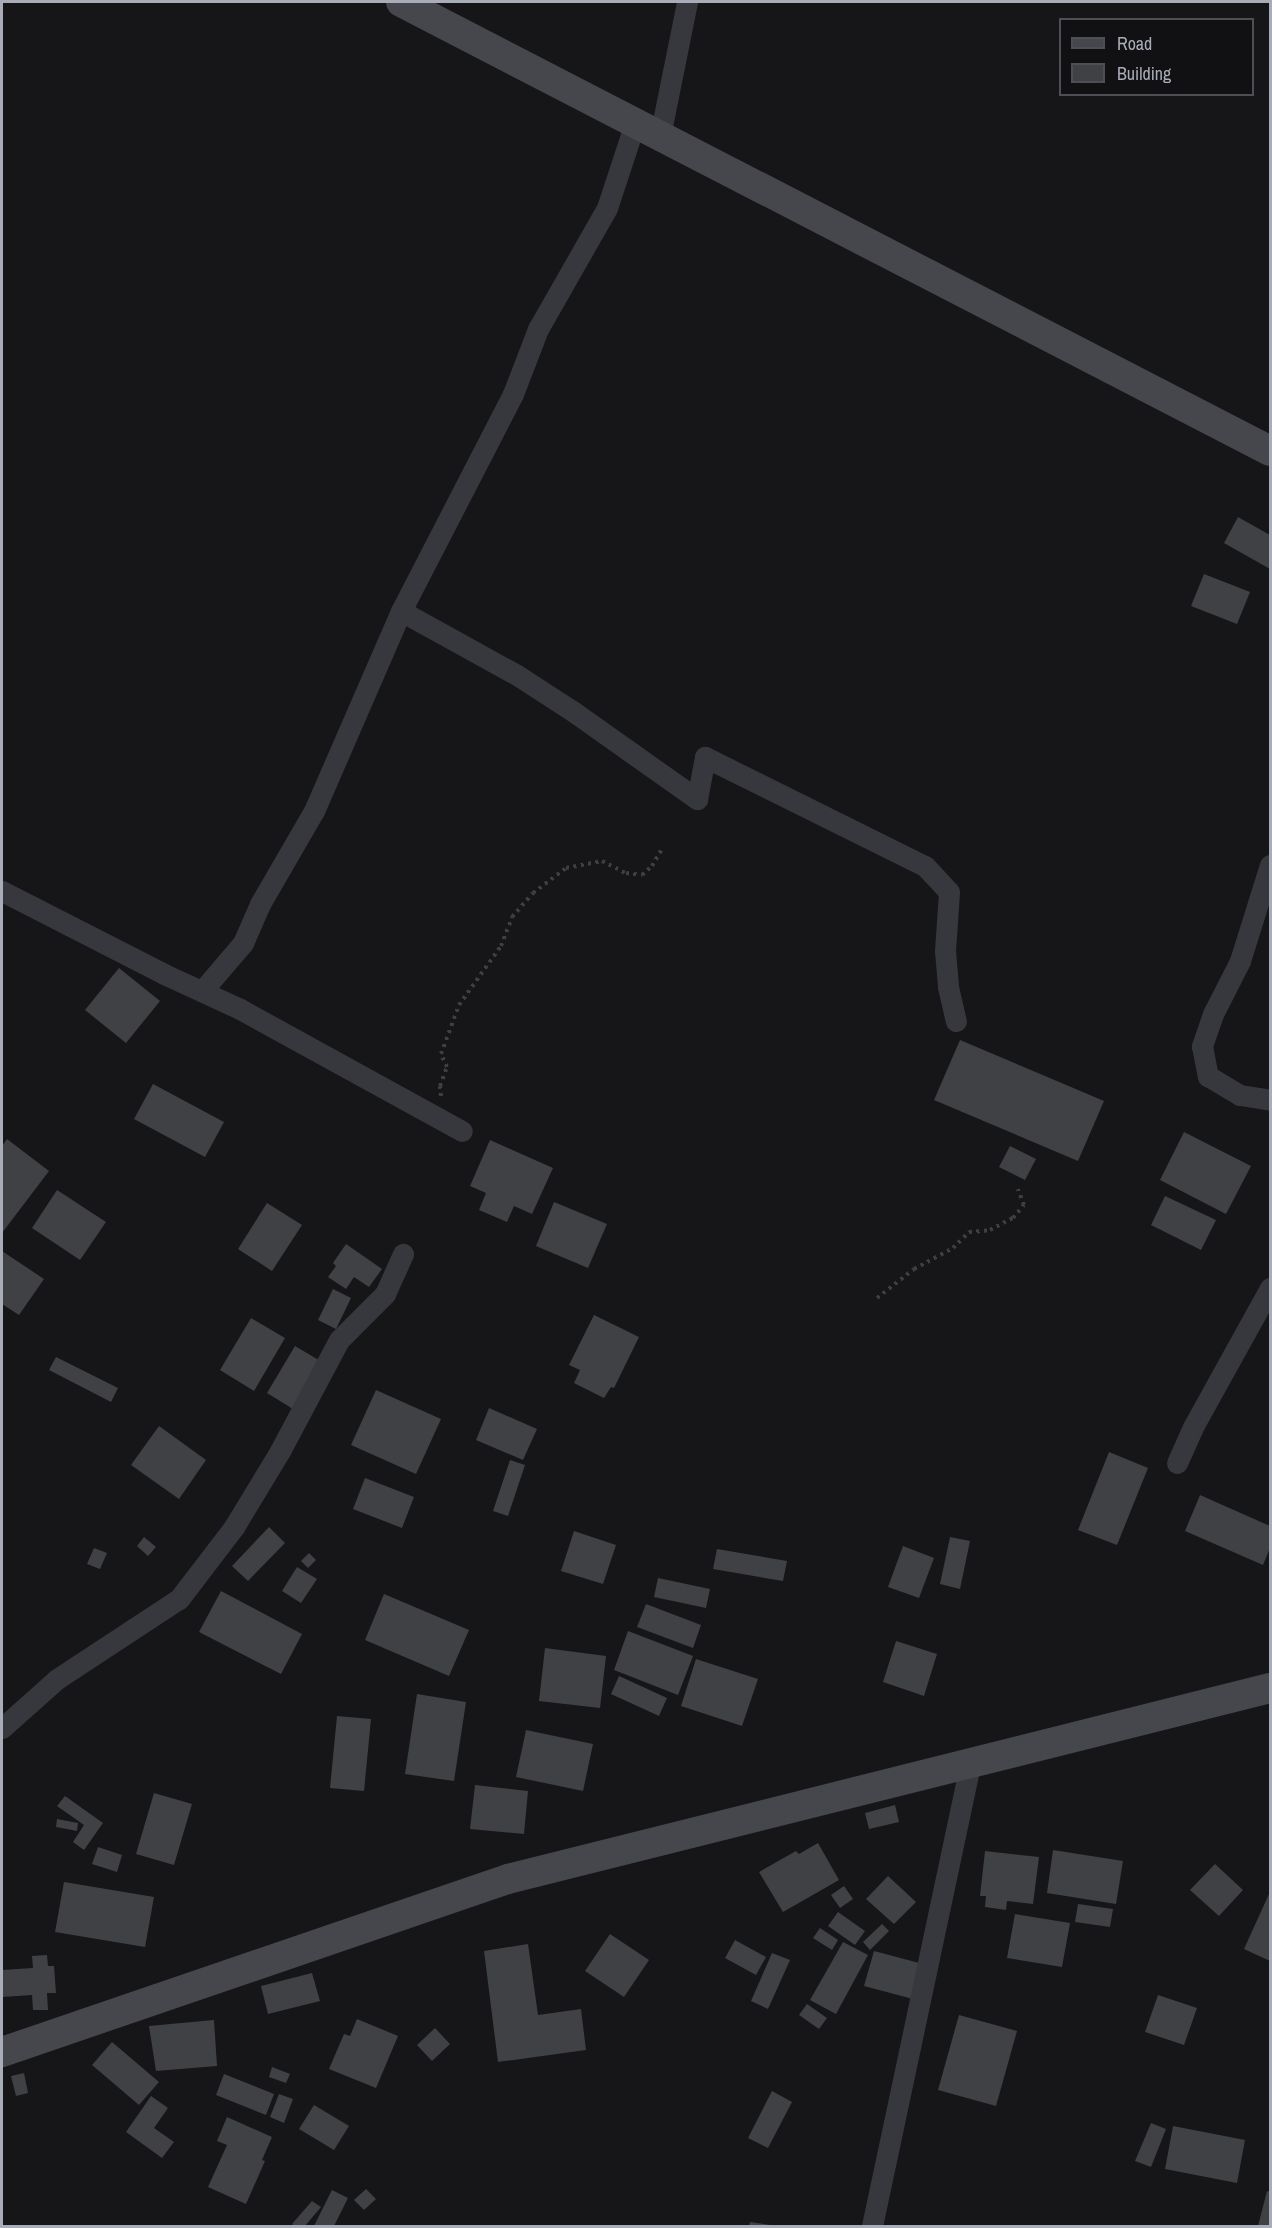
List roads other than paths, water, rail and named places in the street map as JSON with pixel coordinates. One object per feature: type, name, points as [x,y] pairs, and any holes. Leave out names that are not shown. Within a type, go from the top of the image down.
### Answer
[{"type":"main road","points":[[401,2],[1270,451]]},
{"type":"main road","points":[[2,2052],[508,1879],[1270,1688]]},
{"type":"street","points":[[202,991],[243,943],[260,904],[314,811],[401,611],[513,394],[538,329],[607,208],[647,130],[687,2]]},
{"type":"street","points":[[401,611],[517,675],[574,712],[697,799],[705,756],[925,866],[949,891],[945,951],[948,987],[956,1021]]},
{"type":"street","points":[[1270,865],[1240,961],[1213,1014],[1202,1046],[1208,1076],[1240,1095],[1270,1100]]},
{"type":"street","points":[[2,891],[202,991],[436,1114],[462,1131]]},
{"type":"street","points":[[2,1728],[57,1679],[179,1599],[234,1527],[280,1451],[339,1340],[385,1294],[403,1254]]},
{"type":"street","points":[[1177,1463],[1192,1427],[1270,1288]]},
{"type":"street","points":[[872,2226],[970,1763]]}]
